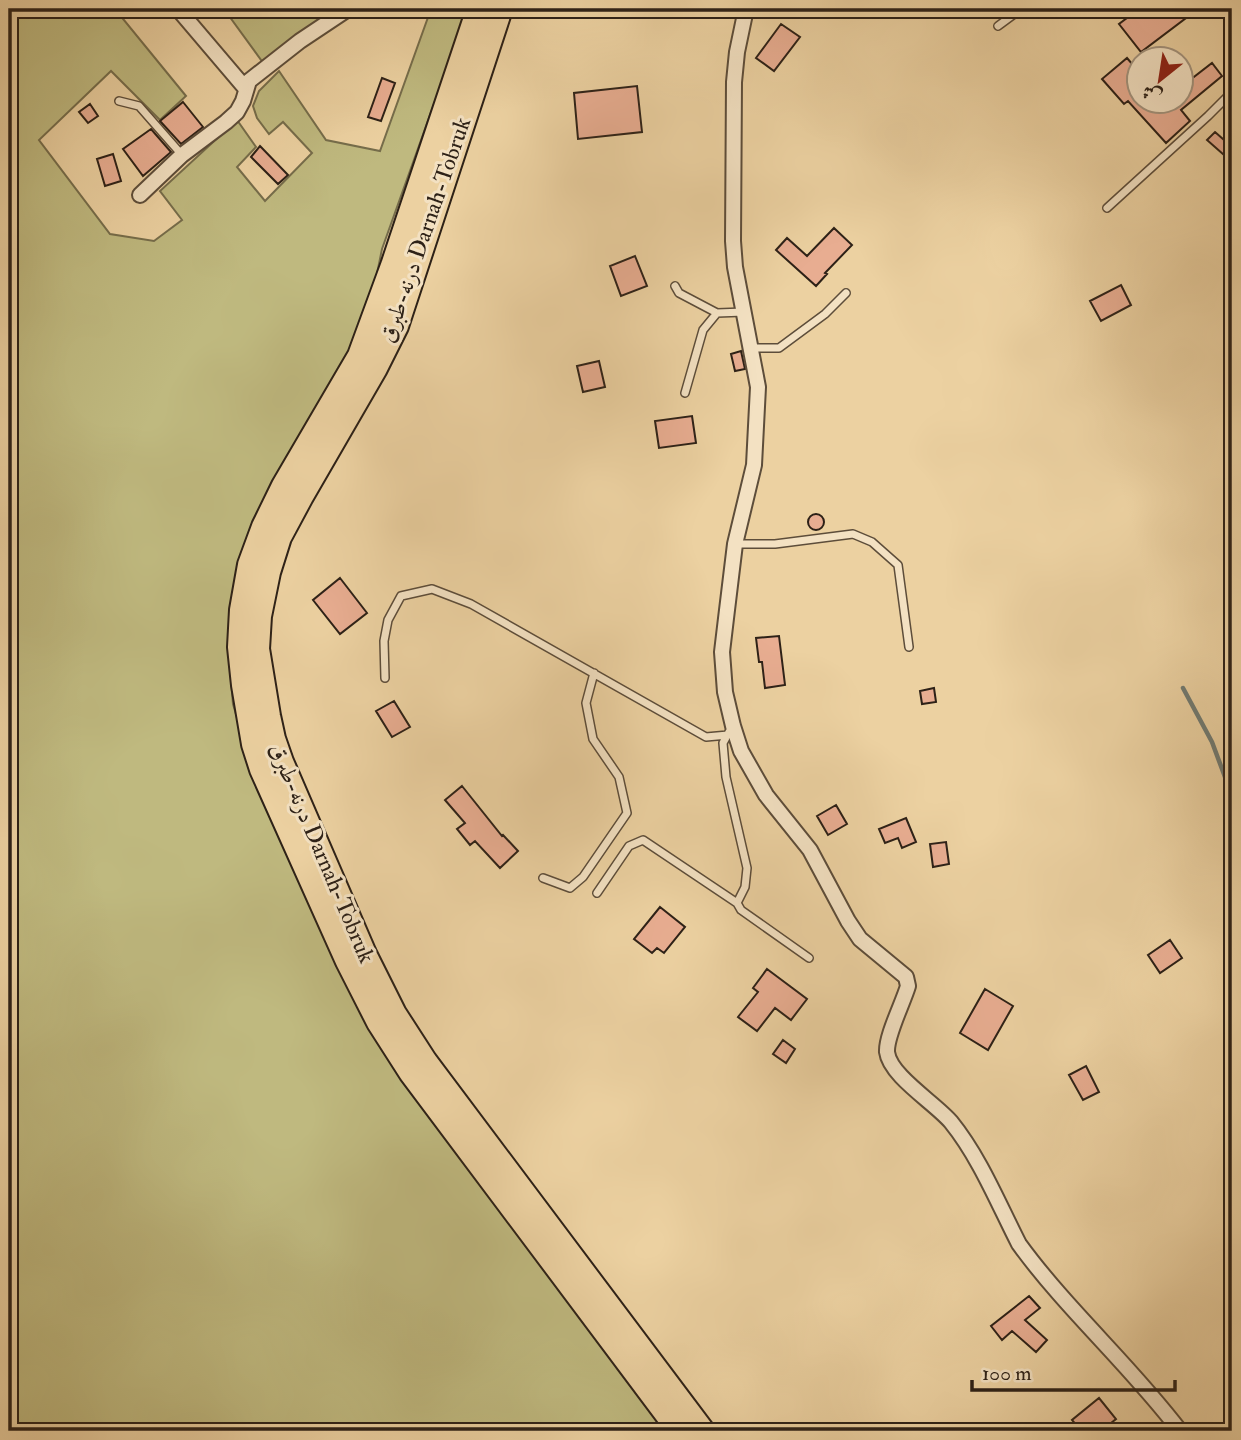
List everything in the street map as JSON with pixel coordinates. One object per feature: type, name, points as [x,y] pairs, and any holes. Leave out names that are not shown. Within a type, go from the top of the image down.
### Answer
[{"type":"highway","name":"درنه-طبرق Darnah-Tobruk","points":[[479,9],[360,356],[284,486],[264,527],[250,565],[242,610],[240,647],[244,685],[254,744],[262,769],[348,961],[379,1022],[411,1072],[680,1431]]},
{"type":"highway","name":"درنه-طبرق Darnah-Tobruk","points":[[500,9],[396,327],[279,537],[259,616],[257,649],[262,687],[273,739],[281,762],[364,954],[394,1014],[425,1062],[702,1431]]},
{"type":"street","points":[[178,9],[246,89]]},
{"type":"street","points":[[140,195],[182,155],[237,112],[249,80],[348,9]]},
{"type":"street","points":[[746,9],[737,52],[733,111],[733,241],[735,267],[758,387],[754,465],[735,544],[722,652],[730,730],[766,795],[810,850],[860,939],[906,977],[908,986],[887,1043],[887,1054],[898,1074],[950,1121],[974,1156],[1019,1244],[1130,1369],[1180,1431]]},
{"type":"lane","points":[[998,26],[1021,9]]},
{"type":"lane","points":[[1107,208],[1232,92]]},
{"type":"lane","points":[[119,101],[139,106],[182,155]]},
{"type":"lane","points":[[675,286],[679,293],[717,313],[744,312]]},
{"type":"lane","points":[[751,348],[779,348],[825,314],[846,293]]},
{"type":"lane","points":[[685,393],[703,330],[717,313]]},
{"type":"lane","points":[[735,544],[775,544],[853,534],[872,542],[898,565],[909,647]]},
{"type":"lane","points":[[385,678],[384,642],[388,620],[401,596],[432,589],[471,604],[706,737],[730,730]]},
{"type":"lane","points":[[543,878],[570,888],[583,877],[627,813],[618,777],[593,739],[586,703],[594,673]]},
{"type":"lane","points":[[730,730],[723,743],[726,777],[747,868],[745,887],[737,903]]},
{"type":"lane","points":[[597,893],[629,846],[643,840],[737,903],[741,911],[809,958]]},
{"type":"shaded area","points":[[9,9],[115,9],[186,96],[160,120],[111,71],[39,140],[110,234],[154,241],[182,220],[160,191],[237,120],[256,147],[237,167],[265,201],[312,153],[283,122],[269,134],[257,118],[253,106],[259,91],[279,71],[326,140],[380,151],[431,9],[468,9],[382,249],[368,318],[237,580],[228,645],[233,704],[248,755],[349,970],[674,1431],[9,1431]]},
{"type":"shaded area","points":[[224,9],[337,9],[264,64]]},
{"type":"building","points":[[1139,9],[1178,9],[1186,18],[1149,46],[1136,46],[1119,24]]},
{"type":"building","points":[[781,24],[800,37],[774,71],[756,58]]},
{"type":"building","points":[[1126,59],[1126,102],[1124,104],[1102,79]]},
{"type":"building","points":[[1212,63],[1222,76],[1196,98],[1196,75]]},
{"type":"building","points":[[382,78],[395,83],[381,121],[368,117]]},
{"type":"building","points":[[637,86],[642,132],[578,139],[574,93]]},
{"type":"building","points":[[183,102],[203,127],[181,144],[160,121]]},
{"type":"building","points":[[90,104],[98,116],[88,123],[79,112]]},
{"type":"building","points":[[1142,116],[1186,116],[1190,121],[1166,143]]},
{"type":"building","points":[[151,129],[171,152],[143,176],[123,149]]},
{"type":"building","points":[[1215,132],[1232,147],[1232,162],[1207,140]]},
{"type":"building","points":[[260,146],[288,175],[278,184],[251,157]]},
{"type":"building","points":[[113,154],[121,181],[105,186],[97,159]]},
{"type":"building","points":[[834,228],[852,245],[816,286],[776,250],[787,238],[807,256]]},
{"type":"building","points":[[635,256],[647,286],[621,296],[610,266]]},
{"type":"building","points":[[1121,285],[1131,305],[1101,321],[1090,301]]},
{"type":"building","points":[[741,351],[745,369],[735,371],[731,354]]},
{"type":"building","points":[[599,361],[605,387],[583,392],[577,366]]},
{"type":"building","points":[[692,416],[696,443],[659,448],[655,421]]},
{"type":"building","points":[[813,514],[819,514],[824,522],[822,528],[813,530],[808,525],[808,519]]},
{"type":"building","points":[[340,578],[367,613],[340,634],[313,600]]},
{"type":"building","points":[[779,636],[785,685],[765,688],[756,638]]},
{"type":"building","points":[[934,688],[936,702],[922,704],[920,691]]},
{"type":"building","points":[[394,701],[410,727],[392,737],[376,711]]},
{"type":"building","points":[[462,786],[502,836],[518,851],[500,868],[475,841],[470,845],[457,829],[465,823],[445,800]]},
{"type":"building","points":[[836,805],[847,824],[828,835],[817,816]]},
{"type":"building","points":[[906,818],[916,842],[902,848],[898,838],[885,843],[879,829]]},
{"type":"building","points":[[946,842],[949,864],[933,867],[930,844]]},
{"type":"building","points":[[660,907],[685,927],[664,953],[657,948],[652,953],[634,939]]},
{"type":"building","points":[[1170,940],[1182,958],[1160,973],[1148,955]]},
{"type":"building","points":[[767,969],[807,999],[791,1020],[775,1008],[757,1031],[738,1017],[758,992],[753,988]]},
{"type":"building","points":[[985,989],[1013,1006],[988,1050],[960,1033]]},
{"type":"building","points":[[783,1040],[795,1049],[786,1063],[773,1054]]},
{"type":"building","points":[[1086,1066],[1099,1092],[1083,1100],[1069,1075]]},
{"type":"building","points":[[1029,1296],[1040,1308],[1025,1320],[1047,1340],[1036,1352],[1012,1331],[1002,1340],[991,1326]]},
{"type":"building","points":[[1099,1398],[1116,1419],[1101,1431],[1081,1431],[1072,1420]]},
{"type":"waterway","points":[[1183,688],[1212,742],[1225,777],[1232,784]]}]
